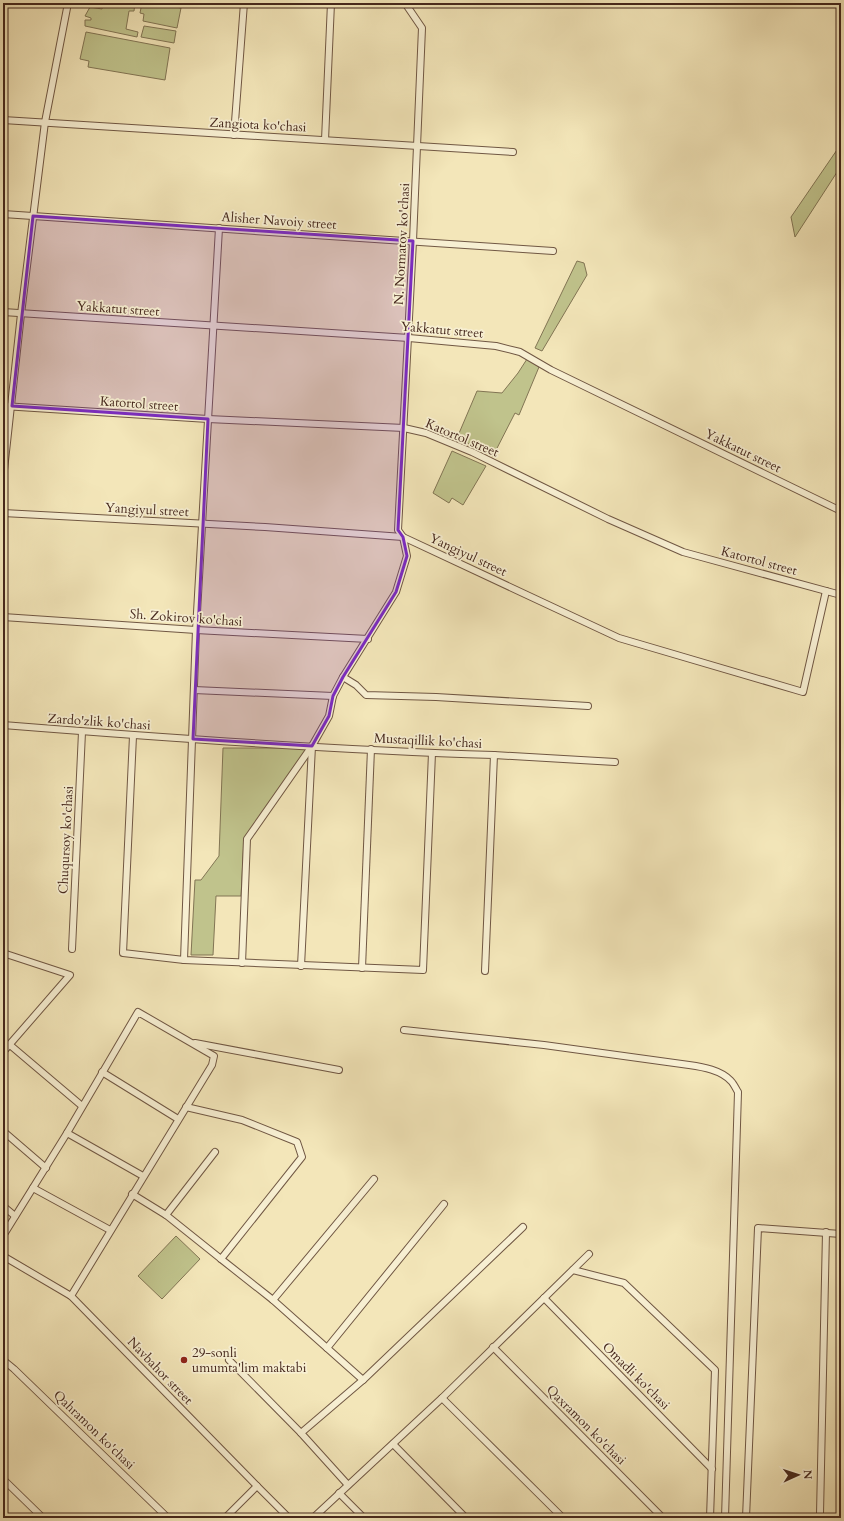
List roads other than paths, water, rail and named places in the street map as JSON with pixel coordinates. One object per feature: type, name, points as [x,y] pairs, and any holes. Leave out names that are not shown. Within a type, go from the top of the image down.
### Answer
[{"type":"street","points":[[3,479],[21,314],[45,122],[68,3]]},
{"type":"street","points":[[234,135],[244,3]]},
{"type":"street","points":[[325,140],[331,3]]},
{"type":"street","name":"N. Normatov ko'chasi","points":[[403,537],[398,530],[409,338],[422,28],[405,3]]},
{"type":"street","name":"Zangiota ko'chasi","points":[[3,120],[513,152]]},
{"type":"street","name":"Alisher Navoiy street","points":[[3,214],[553,251]]},
{"type":"street","points":[[184,960],[196,630],[219,228]]},
{"type":"street","name":"Yakkatut street","points":[[3,312],[213,327],[409,338],[496,346],[520,352],[551,370],[841,511]]},
{"type":"street","name":"Katortol street","points":[[3,406],[208,419],[404,428],[426,433],[472,452],[608,519],[683,552],[841,596]]},
{"type":"street","name":"Yangiyul street","points":[[3,513],[202,525],[265,527],[403,537],[619,638],[803,692],[826,591]]},
{"type":"street","points":[[242,963],[247,839],[312,746],[329,716],[333,696],[396,592],[407,556],[403,537]]},
{"type":"street","name":"Sh. Zokirov ko'chasi","points":[[3,617],[196,630],[368,639]]},
{"type":"street","points":[[343,678],[356,684],[366,695],[436,697],[588,706]]},
{"type":"street","points":[[194,690],[333,696]]},
{"type":"street","name":"Zardo'zlik ko'chasi","points":[[3,726],[193,739]]},
{"type":"street","name":"Chuqursoy ko'chasi","points":[[72,949],[82,732]]},
{"type":"street","points":[[133,736],[123,953],[184,960],[423,970],[432,753]]},
{"type":"street","name":"Mustaqillik ko'chasi","points":[[193,739],[432,753],[494,755],[485,972]]},
{"type":"street","points":[[301,966],[312,746]]},
{"type":"street","points":[[362,968],[371,749]]},
{"type":"street","points":[[494,755],[615,762]]},
{"type":"street","points":[[3,953],[70,975],[3,1052]]},
{"type":"street","points":[[3,1236],[46,1168],[138,1012],[214,1056],[212,1065],[71,1296]]},
{"type":"street","points":[[404,1030],[544,1045],[689,1065],[707,1068],[722,1074],[731,1081],[738,1092],[725,1518]]},
{"type":"street","points":[[190,1042],[339,1070]]},
{"type":"street","points":[[10,1045],[82,1106]]},
{"type":"street","points":[[102,1072],[178,1119]]},
{"type":"street","points":[[186,1107],[242,1120],[297,1142],[302,1157],[221,1259]]},
{"type":"street","points":[[3,1131],[46,1168]]},
{"type":"street","points":[[67,1133],[143,1176]]},
{"type":"street","points":[[166,1215],[215,1152]]},
{"type":"street","points":[[273,1300],[374,1179]]},
{"type":"street","points":[[33,1188],[110,1230]]},
{"type":"street","points":[[132,1194],[166,1215],[273,1300],[363,1380]]},
{"type":"street","points":[[327,1348],[444,1204]]},
{"type":"street","points":[[3,1206],[16,1216]]},
{"type":"street","points":[[301,1433],[363,1380],[522,1227]]},
{"type":"street","points":[[746,1518],[758,1228],[841,1234]]},
{"type":"street","points":[[820,1514],[826,1232]]},
{"type":"street","points":[[313,1518],[338,1493],[442,1398],[589,1254]]},
{"type":"street","name":"Navbahor street","points":[[3,1256],[71,1296],[289,1518]]},
{"type":"street","points":[[573,1270],[624,1283],[716,1370],[710,1518]]},
{"type":"street","name":"Omadli ko'chasi","points":[[544,1298],[712,1469]]},
{"type":"street","name":"Qaxramon ko'chasi","points":[[493,1347],[663,1518]]},
{"type":"street","name":"Qahramon ko'chasi","points":[[3,1360],[168,1518]]},
{"type":"street","points":[[229,1360],[301,1433],[348,1485]]},
{"type":"street","points":[[442,1398],[563,1518]]},
{"type":"street","points":[[393,1444],[466,1518]]},
{"type":"street","points":[[3,1479],[43,1518]]},
{"type":"street","points":[[225,1518],[257,1486]]},
{"type":"street","points":[[338,1493],[364,1518]]},
{"type":"place","name":"29-sonli umumta'lim maktabi","points":[[184,1360]]}]
